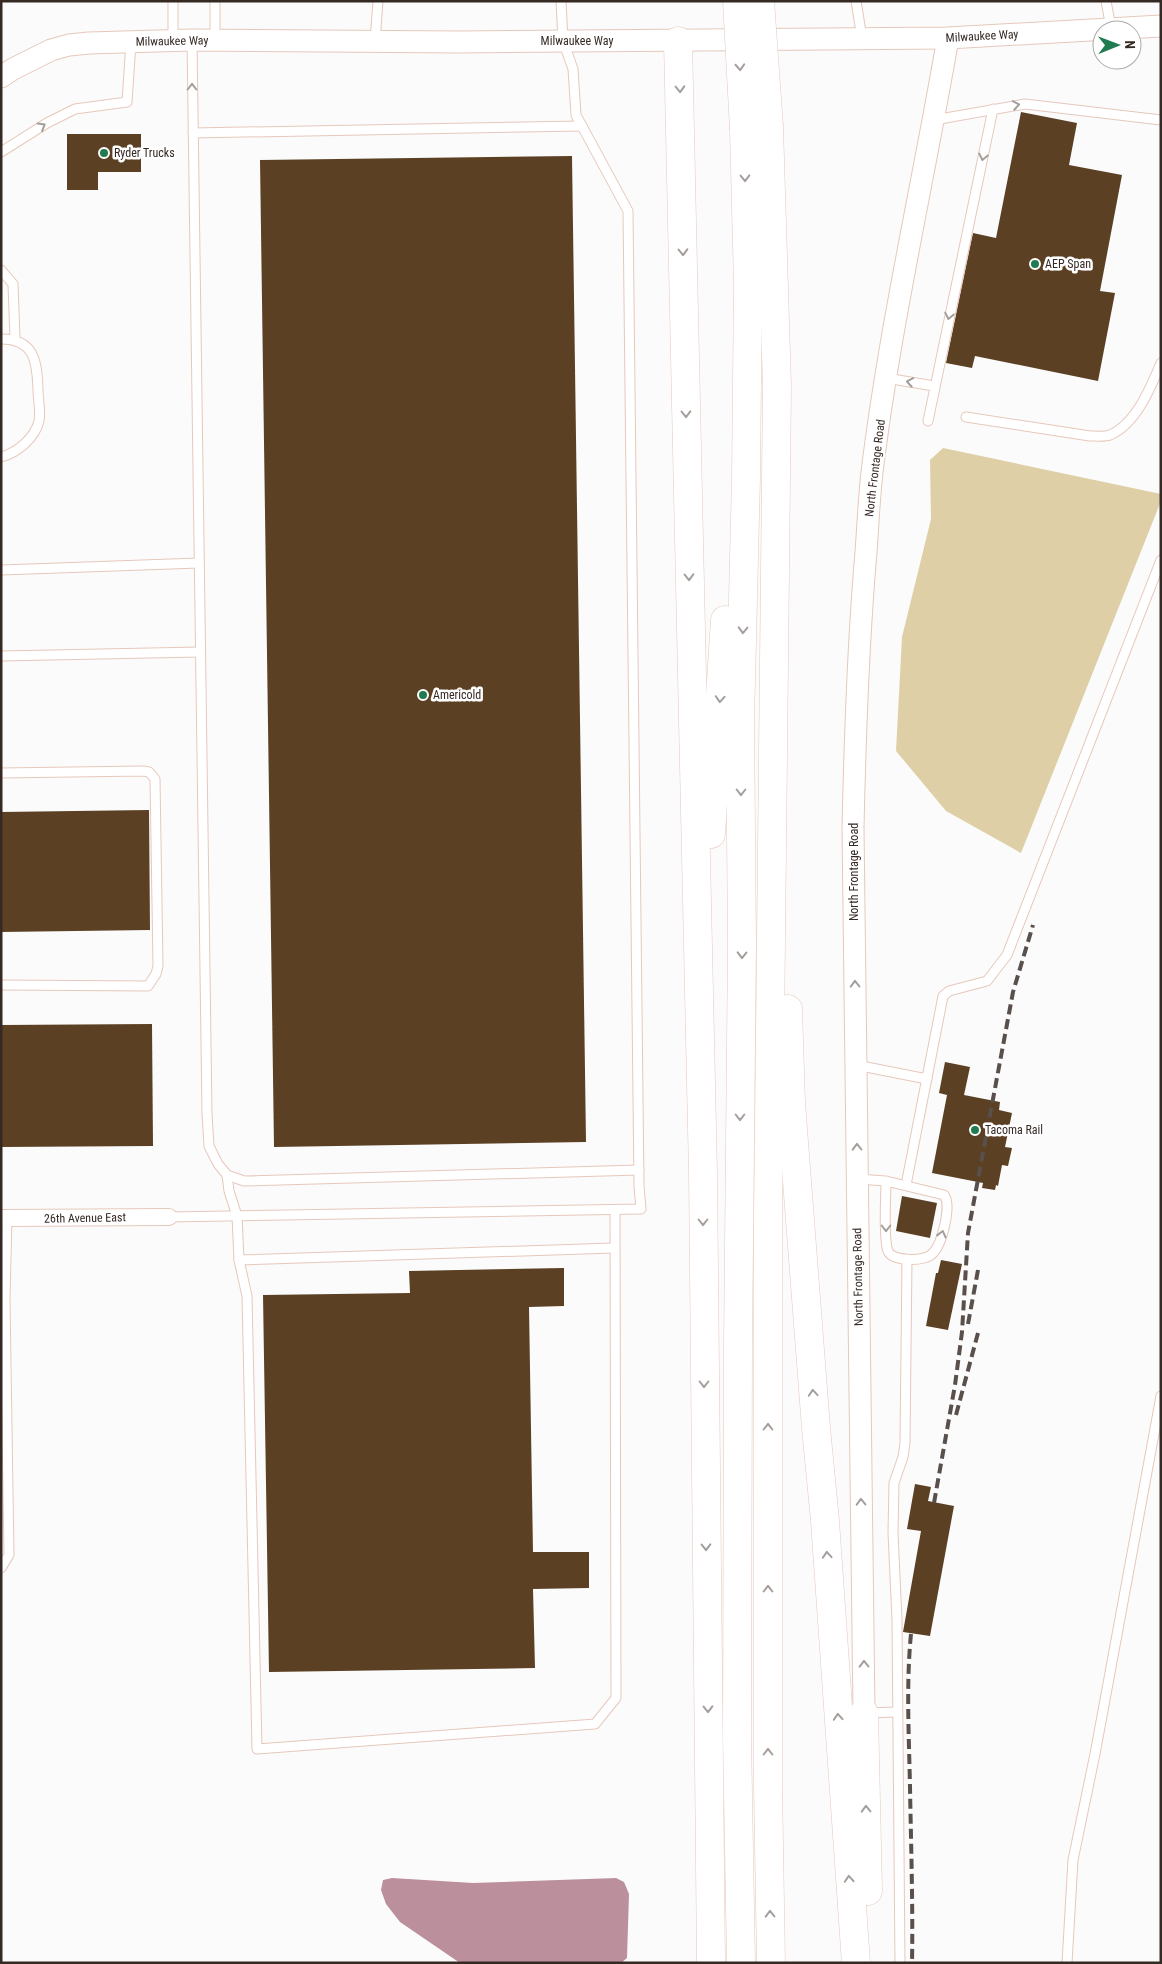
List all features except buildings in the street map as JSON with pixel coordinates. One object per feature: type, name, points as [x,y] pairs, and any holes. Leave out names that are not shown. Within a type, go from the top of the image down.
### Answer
[{"type":"highway","points":[[737,1],[756,128],[778,386],[768,1237],[768,1786],[771,1963]]},
{"type":"highway","points":[[703,1173],[709,859],[748,284],[760,1]]},
{"type":"highway","points":[[678,40],[703,1173],[711,1963]]},
{"type":"highway","points":[[741,1963],[737,1738],[742,944],[740,720],[746,478],[748,284]]},
{"type":"highway","points":[[774,639],[791,1103],[825,1521],[856,1963]]},
{"type":"highway","points":[[864,1713],[868,1963]]},
{"type":"street","name":"Milwaukee Way","points":[[1142,27],[1161,26]]},
{"type":"street","name":"Milwaukee Way","points":[[5,70],[51,50],[69,45],[131,42],[215,40],[563,41],[948,38],[1092,30]]},
{"type":"street","name":"North Frontage Road","points":[[864,1713],[853,828],[855,711],[860,619],[872,473],[906,255],[934,120],[948,38]]},
{"type":"street","name":"26th Avenue East","points":[[4,1218],[169,1217]]},
{"type":"lane","points":[[173,1],[182,41],[192,133],[209,1146],[218,1164],[227,1175],[244,1181],[639,1170]]},
{"type":"lane","points":[[215,1],[215,40]]},
{"type":"lane","points":[[375,41],[378,1]]},
{"type":"lane","points":[[169,1217],[640,1209],[628,212],[576,115],[573,69],[563,41],[561,1]]},
{"type":"lane","points":[[856,1],[862,38]]},
{"type":"lane","points":[[1106,1],[1109,20]]},
{"type":"lane","points":[[1,152],[47,122],[75,109],[127,102],[131,42]]},
{"type":"lane","points":[[934,120],[1025,104],[1161,120]]},
{"type":"lane","points":[[928,421],[993,110]]},
{"type":"lane","points":[[192,133],[582,126]]},
{"type":"lane","points":[[1,270],[13,284],[15,339]]},
{"type":"lane","points":[[1,339],[15,339],[30,350],[37,364],[39,422],[28,442],[14,454],[1,457]]},
{"type":"lane","points":[[966,417],[1090,436],[1109,435],[1126,425],[1147,396],[1161,363]]},
{"type":"lane","points":[[886,378],[934,386]]},
{"type":"lane","points":[[906,1185],[943,996],[950,991],[986,981],[1007,955],[1161,560]]},
{"type":"lane","points":[[1,570],[199,563]]},
{"type":"lane","points":[[1,656],[200,652]]},
{"type":"lane","points":[[1,773],[143,771],[149,772],[155,779],[158,966],[156,974],[148,986],[1,985]]},
{"type":"lane","points":[[856,1065],[927,1079]]},
{"type":"lane","points":[[227,1175],[228,1192],[238,1216],[239,1260],[247,1296],[257,1749],[595,1724],[616,1698],[615,1210]]},
{"type":"lane","points":[[857,1179],[886,1181],[906,1185],[941,1193],[946,1197],[948,1202],[940,1241],[934,1253],[926,1258],[907,1259],[892,1257],[887,1248],[886,1181]]},
{"type":"lane","points":[[1,1568],[9,1555],[3,1300],[4,1218]]},
{"type":"lane","points":[[239,1260],[614,1248]]},
{"type":"lane","points":[[900,1963],[896,1712],[897,1620],[893,1514],[895,1477],[903,1458],[905,1443],[907,1259]]},
{"type":"lane","points":[[1067,1963],[1073,1860],[1095,1754],[1161,1396]]},
{"type":"lane","points":[[864,1713],[896,1712]]},
{"type":"shaded area","points":[[943,448],[1161,494],[1161,501],[1021,853],[946,811],[896,751],[902,637],[931,519],[930,460]]},
{"type":"shaded area","points":[[392,1878],[473,1883],[616,1878],[624,1882],[629,1894],[627,1958],[621,1963],[460,1963],[400,1922],[386,1904],[381,1890],[383,1880]]},
{"type":"railway","points":[[934,1503],[955,1385],[962,1332],[968,1233],[1013,992],[1033,925]]},
{"type":"railway","points":[[968,1324],[978,1270]]},
{"type":"railway","points":[[956,1415],[978,1333]]},
{"type":"railway","points":[[911,1634],[908,1710],[912,1963]]},
{"type":"place","name":"Ryder Trucks","points":[[104,153]]},
{"type":"place","name":"AEP Span","points":[[1035,264]]},
{"type":"place","name":"Americold","points":[[423,695]]},
{"type":"place","name":"Tacoma Rail","points":[[975,1130]]}]
